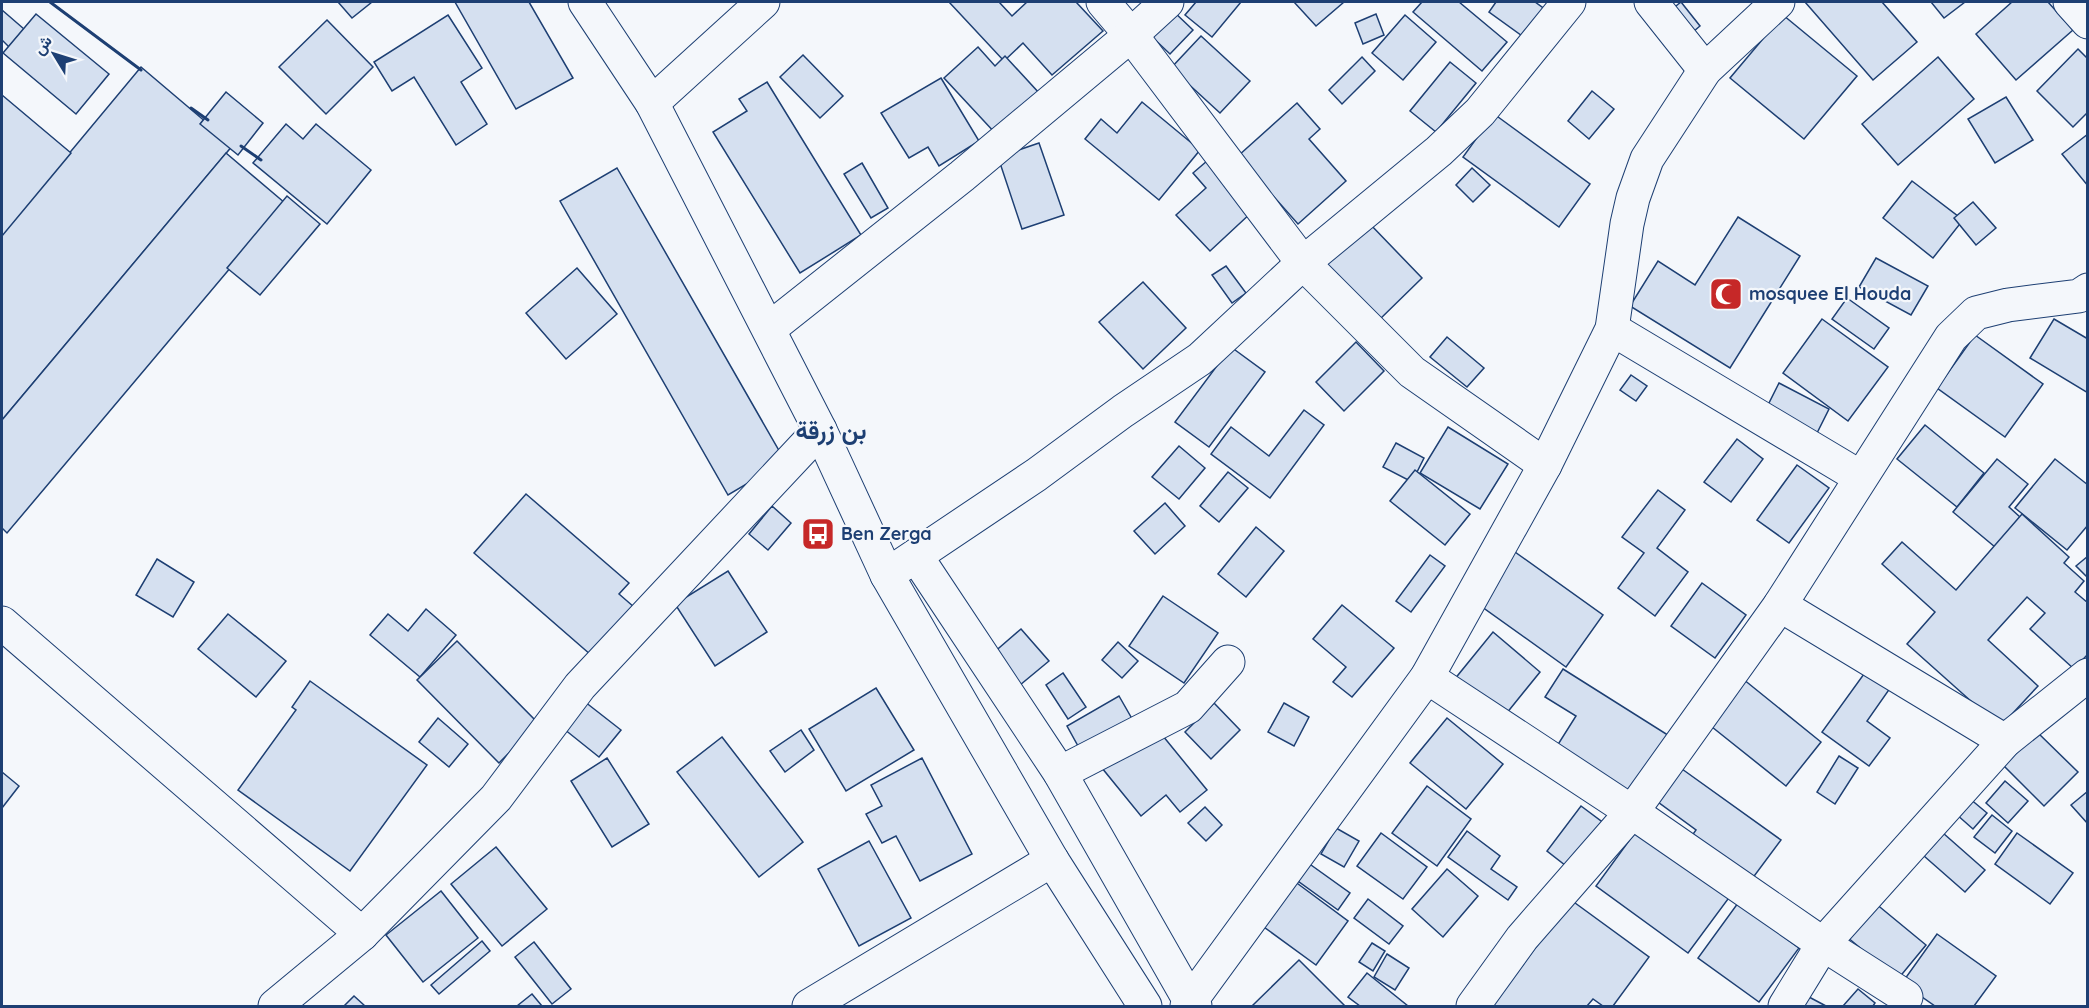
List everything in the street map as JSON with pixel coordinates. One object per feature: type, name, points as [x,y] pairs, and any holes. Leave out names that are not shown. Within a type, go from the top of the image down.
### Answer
[{"type":"street","points":[[585,2],[652,103],[820,430],[887,575],[1052,860],[1145,1006]]},
{"type":"street","points":[[652,103],[763,2]]},
{"type":"street","points":[[1103,2],[1131,35],[1303,263],[1412,372],[1545,465]]},
{"type":"street","points":[[769,329],[962,176],[1131,35],[1167,2]]},
{"type":"street","points":[[887,575],[1036,475],[1123,411],[1200,359],[1303,263],[1439,151],[1479,112],[1524,60],[1569,2]]},
{"type":"street","points":[[1651,2],[1705,70]]},
{"type":"street","points":[[916,556],[1060,773],[1190,1005],[1427,677],[1545,465],[1611,329],[1627,224],[1633,198],[1647,159],[1705,70],[1778,2]]},
{"type":"street","points":[[2070,2],[2088,22]]},
{"type":"street","points":[[1473,1006],[1522,938],[1632,812],[1780,604],[1951,337],[1976,313],[2008,305],[2079,296],[2088,290]]},
{"type":"street","points":[[1611,329],[1860,477]]},
{"type":"street","points":[[275,1006],[362,934],[496,798],[580,686],[820,430]]},
{"type":"street","points":[[1780,604],[2005,741]]},
{"type":"street","points":[[2,623],[362,934]]},
{"type":"street","points":[[1060,773],[1188,707],[1228,662]]},
{"type":"street","points":[[1785,1006],[1823,944],[2005,741],[2088,675]]},
{"type":"street","points":[[1427,677],[1632,812],[1823,944],[1906,997]]},
{"type":"street","points":[[809,1006],[1052,860]]},
{"type":"building","points":[[338,2],[372,2],[352,18]]},
{"type":"building","points":[[455,2],[529,2],[573,78],[516,109]]},
{"type":"building","points":[[949,2],[999,2],[1012,16],[1027,2],[1076,2],[1103,31],[1052,75],[1023,43],[1004,61]]},
{"type":"building","points":[[1196,2],[1241,2],[1212,37],[1185,15]]},
{"type":"building","points":[[1294,2],[1344,2],[1316,26]]},
{"type":"building","points":[[1422,2],[1459,2],[1507,42],[1482,71],[1413,12]]},
{"type":"building","points":[[1496,2],[1535,2],[1546,10],[1525,38],[1489,12]]},
{"type":"building","points":[[1681,2],[1700,26],[1687,37],[1667,13]]},
{"type":"building","points":[[1805,2],[1882,2],[1917,42],[1873,80]]},
{"type":"building","points":[[1931,2],[1965,2],[1944,18]]},
{"type":"building","points":[[2012,2],[2048,2],[2073,30],[2016,80],[1976,34]]},
{"type":"building","points":[[2,10],[24,29],[9,47],[2,40]]},
{"type":"building","points":[[1172,10],[1193,30],[1170,54],[1149,34]]},
{"type":"building","points":[[36,14],[109,74],[76,114],[3,53]]},
{"type":"building","points":[[1376,14],[1384,35],[1363,44],[1355,23]]},
{"type":"building","points":[[448,15],[482,68],[461,82],[487,124],[456,145],[414,77],[392,91],[374,62]]},
{"type":"building","points":[[1405,15],[1436,42],[1403,80],[1372,53]]},
{"type":"building","points":[[1783,15],[1857,76],[1804,139],[1730,78]]},
{"type":"building","points":[[327,20],[373,67],[326,114],[279,67]]},
{"type":"building","points":[[1201,36],[1250,81],[1220,113],[1171,68]]},
{"type":"building","points":[[978,47],[995,66],[1005,56],[1040,94],[996,134],[944,78]]},
{"type":"building","points":[[2078,49],[2088,59],[2088,112],[2073,127],[2037,91]]},
{"type":"building","points":[[803,55],[843,96],[820,118],[780,77]]},
{"type":"building","points":[[1362,57],[1375,71],[1342,104],[1329,90]]},
{"type":"building","points":[[1938,57],[1974,99],[1898,165],[1862,124]]},
{"type":"building","points":[[1450,62],[1476,83],[1436,132],[1410,111]]},
{"type":"building","points":[[141,67],[233,145],[2,420],[2,234]]},
{"type":"building","points":[[941,78],[979,141],[939,166],[928,147],[909,158],[881,113]]},
{"type":"building","points":[[767,82],[861,235],[800,273],[713,132],[747,111],[739,99]]},
{"type":"building","points":[[1592,91],[1614,109],[1589,139],[1568,121]]},
{"type":"building","points":[[226,92],[263,123],[238,155],[200,124]]},
{"type":"building","points":[[2,95],[71,153],[2,236]]},
{"type":"building","points":[[2006,97],[2033,140],[1995,163],[1968,119]]},
{"type":"building","points":[[1142,102],[1200,150],[1159,200],[1085,139],[1101,119],[1117,133]]},
{"type":"building","points":[[1297,103],[1320,129],[1309,139],[1346,181],[1298,224],[1238,156]]},
{"type":"building","points":[[1494,114],[1590,184],[1559,227],[1463,157]]},
{"type":"building","points":[[286,124],[303,139],[316,124],[371,170],[327,224],[253,163]]},
{"type":"building","points":[[2088,134],[2088,186],[2062,154]]},
{"type":"building","points":[[1039,143],[1064,215],[1022,229],[998,157]]},
{"type":"building","points":[[226,153],[285,203],[7,533],[2,528],[2,420]]},
{"type":"building","points":[[1207,161],[1253,211],[1210,251],[1176,215],[1206,188],[1193,173]]},
{"type":"building","points":[[862,163],[888,208],[871,218],[844,174]]},
{"type":"building","points":[[617,168],[785,461],[728,495],[560,201]]},
{"type":"building","points":[[1472,168],[1490,185],[1473,202],[1456,185]]},
{"type":"building","points":[[1912,181],[1963,220],[1933,258],[1883,218]]},
{"type":"building","points":[[287,196],[320,224],[260,295],[227,268]]},
{"type":"building","points":[[1973,202],[1996,228],[1976,245],[1954,218]]},
{"type":"building","points":[[1738,217],[1800,256],[1730,368],[1630,306],[1658,261],[1695,285]]},
{"type":"building","points":[[1369,223],[1422,278],[1377,322],[1324,267]]},
{"type":"building","points":[[1876,258],[1928,286],[1911,315],[1859,287]]},
{"type":"building","points":[[1226,266],[1246,293],[1232,303],[1212,275]]},
{"type":"building","points":[[577,268],[617,314],[566,359],[526,313]]},
{"type":"building","points":[[1143,282],[1186,328],[1143,369],[1099,322]]},
{"type":"building","points":[[1847,298],[1889,328],[1874,349],[1832,319]]},
{"type":"building","points":[[1822,319],[1888,367],[1848,421],[1783,373]]},
{"type":"building","points":[[2054,319],[2088,339],[2088,393],[2030,358]]},
{"type":"building","points":[[1975,335],[2043,384],[2005,437],[1937,388]]},
{"type":"building","points":[[1447,337],[1484,368],[1467,387],[1430,357]]},
{"type":"building","points":[[1356,342],[1384,371],[1344,411],[1316,382]]},
{"type":"building","points":[[1231,347],[1265,372],[1209,447],[1175,422]]},
{"type":"building","points":[[1631,375],[1647,386],[1636,401],[1620,390]]},
{"type":"building","points":[[1779,383],[1829,409],[1816,435],[1766,409]]},
{"type":"building","points":[[1304,410],[1324,425],[1270,498],[1211,454],[1231,427],[1269,456]]},
{"type":"building","points":[[1925,425],[1984,473],[1957,507],[1897,459]]},
{"type":"building","points":[[1448,427],[1508,464],[1480,509],[1420,473]]},
{"type":"building","points":[[1737,439],[1763,459],[1731,502],[1704,482]]},
{"type":"building","points":[[1396,443],[1424,458],[1412,482],[1383,467]]},
{"type":"building","points":[[1179,446],[1205,468],[1179,499],[1152,477]]},
{"type":"building","points":[[1997,459],[2028,484],[2009,507],[2020,517],[1995,547],[1953,512]]},
{"type":"building","points":[[2055,459],[2088,485],[2088,525],[2067,550],[2015,508]]},
{"type":"building","points":[[1797,465],[1829,488],[1789,543],[1757,520]]},
{"type":"building","points":[[1415,470],[1470,514],[1445,545],[1390,501]]},
{"type":"building","points":[[1228,472],[1248,488],[1219,522],[1200,506]]},
{"type":"building","points":[[1658,490],[1685,510],[1657,548],[1688,572],[1655,616],[1618,588],[1644,553],[1622,537]]},
{"type":"building","points":[[526,494],[629,583],[619,594],[634,607],[591,655],[474,553]]},
{"type":"building","points":[[1165,503],[1185,526],[1155,554],[1134,531]]},
{"type":"building","points":[[772,506],[791,523],[768,550],[749,534]]},
{"type":"building","points":[[2022,514],[2069,557],[2064,563],[2084,581],[2075,592],[2088,603],[2088,654],[2074,669],[2030,629],[2045,613],[2027,597],[1988,640],[2038,686],[2000,727],[1907,644],[1935,612],[1882,564],[1902,542],[1956,590]]},
{"type":"building","points":[[1256,527],[1284,551],[1246,597],[1218,574]]},
{"type":"building","points":[[1508,547],[1603,615],[1566,667],[1471,599]]},
{"type":"building","points":[[1430,555],[1445,566],[1411,612],[1396,601]]},
{"type":"building","points":[[2088,556],[2088,578],[2076,566]]},
{"type":"building","points":[[157,559],[194,582],[173,617],[136,595]]},
{"type":"building","points":[[728,571],[767,632],[715,666],[675,604]]},
{"type":"building","points":[[1702,583],[1746,615],[1715,658],[1671,626]]},
{"type":"building","points":[[1163,596],[1218,633],[1184,683],[1129,646]]},
{"type":"building","points":[[1342,605],[1394,648],[1352,697],[1333,682],[1346,667],[1313,639]]},
{"type":"building","points":[[426,609],[456,635],[420,677],[370,635],[388,614],[408,631]]},
{"type":"building","points":[[228,614],[286,661],[256,697],[198,649]]},
{"type":"building","points":[[1021,629],[1049,661],[1020,685],[992,654]]},
{"type":"building","points":[[1493,632],[1540,672],[1502,719],[1454,680]]},
{"type":"building","points":[[457,641],[538,723],[499,763],[417,680]]},
{"type":"building","points":[[1118,642],[1138,661],[1122,678],[1102,660]]},
{"type":"building","points":[[1869,667],[1893,684],[1867,721],[1890,738],[1869,766],[1822,732]]},
{"type":"building","points":[[1563,669],[1671,737],[1633,796],[1557,746],[1576,716],[1545,697]]},
{"type":"building","points":[[1063,673],[1086,707],[1068,719],[1046,685]]},
{"type":"building","points":[[1743,679],[1821,742],[1786,786],[1707,723]]},
{"type":"building","points":[[310,681],[427,765],[350,871],[238,790],[296,710],[292,707]]},
{"type":"building","points":[[876,688],[914,750],[846,791],[809,729]]},
{"type":"building","points":[[1119,696],[1135,724],[1083,755],[1067,726]]},
{"type":"building","points":[[580,698],[621,730],[599,757],[559,725]]},
{"type":"building","points":[[1214,703],[1240,730],[1211,759],[1185,732]]},
{"type":"building","points":[[1284,703],[1309,717],[1294,746],[1268,732]]},
{"type":"building","points":[[438,718],[468,744],[449,767],[419,742]]},
{"type":"building","points":[[1447,718],[1503,764],[1466,809],[1410,763]]},
{"type":"building","points":[[1154,725],[1207,790],[1180,812],[1166,795],[1141,816],[1102,768]]},
{"type":"building","points":[[801,730],[814,750],[785,772],[770,751]]},
{"type":"building","points":[[2036,731],[2078,772],[2044,806],[2002,764]]},
{"type":"building","points":[[722,737],[803,842],[759,877],[677,772]]},
{"type":"building","points":[[1839,756],[1858,768],[1835,804],[1817,792]]},
{"type":"building","points":[[607,758],[649,824],[612,847],[571,781]]},
{"type":"building","points":[[922,758],[972,854],[920,881],[896,836],[882,843],[866,814],[882,806],[871,785]]},
{"type":"building","points":[[1682,769],[1781,840],[1749,883],[1689,840],[1696,830],[1658,802]]},
{"type":"building","points":[[2,772],[19,786],[2,808]]},
{"type":"building","points":[[2005,781],[2028,801],[2008,823],[1986,803]]},
{"type":"building","points":[[1427,786],[1471,819],[1437,866],[1392,833]]},
{"type":"building","points":[[2088,791],[2088,824],[2071,805]]},
{"type":"building","points":[[1969,798],[1987,813],[1973,829],[1956,814]]},
{"type":"building","points":[[1581,806],[1605,824],[1570,869],[1547,851]]},
{"type":"building","points":[[1205,807],[1222,825],[1206,841],[1188,823]]},
{"type":"building","points":[[1992,815],[2012,831],[1995,853],[1974,837]]},
{"type":"building","points":[[1639,827],[1731,895],[1688,953],[1596,886]]},
{"type":"building","points":[[1336,828],[1359,841],[1344,867],[1321,854]]},
{"type":"building","points":[[1467,831],[1500,856],[1491,869],[1517,887],[1508,900],[1448,857]]},
{"type":"building","points":[[1381,833],[1427,867],[1403,899],[1357,866]]},
{"type":"building","points":[[1943,833],[1985,870],[1965,892],[1924,856]]},
{"type":"building","points":[[2017,833],[2073,873],[2050,904],[1995,864]]},
{"type":"building","points":[[869,841],[911,918],[859,946],[818,869]]},
{"type":"building","points":[[496,847],[547,909],[502,946],[451,884]]},
{"type":"building","points":[[1304,860],[1350,893],[1338,910],[1291,876]]},
{"type":"building","points":[[1447,869],[1478,896],[1443,937],[1412,909]]},
{"type":"building","points":[[1290,878],[1348,921],[1316,965],[1257,922]]},
{"type":"building","points":[[441,891],[478,938],[423,982],[386,935]]},
{"type":"building","points":[[1368,899],[1403,926],[1389,944],[1354,918]]},
{"type":"building","points":[[1571,900],[1649,957],[1613,1006],[1603,1006],[1593,999],[1587,1006],[1492,1006]]},
{"type":"building","points":[[1738,903],[1799,948],[1759,1002],[1698,958]]},
{"type":"building","points":[[1875,903],[1926,945],[1898,979],[1847,937]]},
{"type":"building","points":[[1937,934],[1996,976],[1974,1006],[1935,1006],[1902,983]]},
{"type":"building","points":[[482,941],[490,951],[439,994],[431,985]]},
{"type":"building","points":[[534,942],[571,989],[552,1004],[515,957]]},
{"type":"building","points":[[1372,943],[1385,951],[1373,971],[1359,962]]},
{"type":"building","points":[[1387,954],[1409,968],[1395,990],[1374,977]]},
{"type":"building","points":[[1299,960],[1345,1006],[1252,1006]]},
{"type":"building","points":[[1367,973],[1408,1006],[1360,1006],[1348,997]]},
{"type":"building","points":[[1858,989],[1875,1003],[1873,1006],[1843,1006]]},
{"type":"building","points":[[532,994],[542,1006],[517,1006]]},
{"type":"building","points":[[354,996],[365,1006],[344,1006]]},
{"type":"building","points":[[1809,997],[1826,1006],[1803,1006]]},
{"type":"wall","points":[[50,2],[141,70]]},
{"type":"wall","points":[[191,108],[208,120]]},
{"type":"wall","points":[[241,146],[261,160]]},
{"type":"place","name":"mosquee El Houda","points":[[1726,294]]},
{"type":"place","name":"Ben Zerga","points":[[818,534]]},
{"type":"district","name":"بن زرقة","points":[[831,431]]}]
